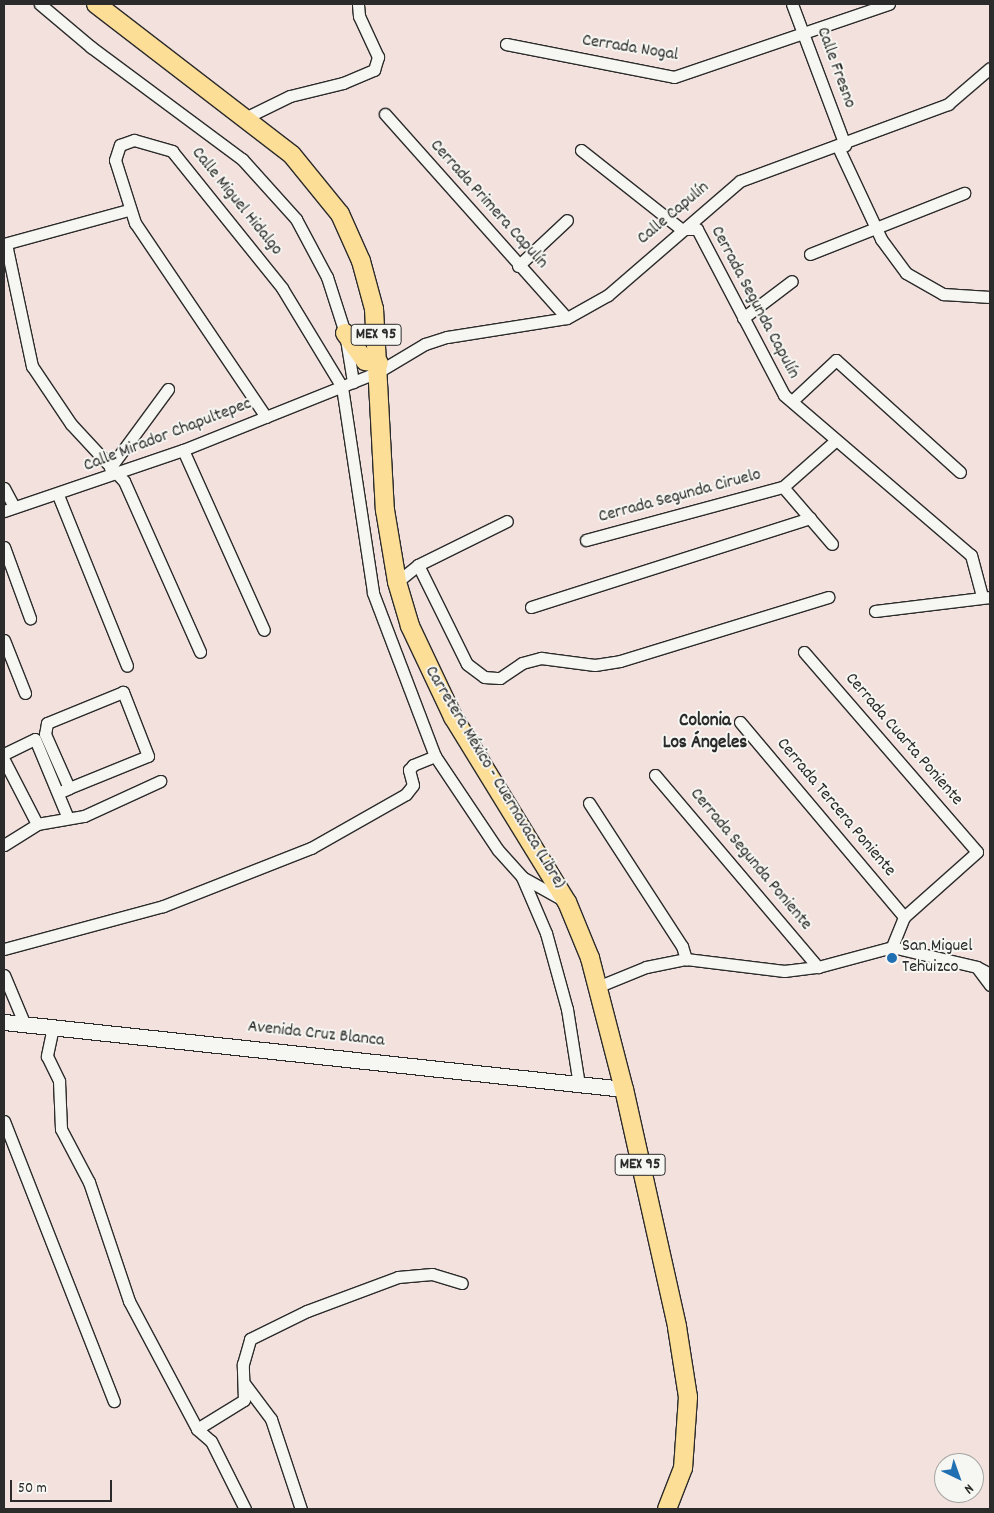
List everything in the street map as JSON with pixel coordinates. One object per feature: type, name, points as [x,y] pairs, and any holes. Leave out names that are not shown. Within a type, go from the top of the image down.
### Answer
[{"type":"main road","name":"Carretera México - Cuernavaca (Libre)","points":[[96,4],[292,155],[340,214],[368,285],[378,368],[381,471],[397,582],[427,669],[567,902],[597,986],[624,1089],[678,1327],[688,1397],[683,1468],[667,1509]]},
{"type":"main road","points":[[344,333],[366,361],[378,368]]},
{"type":"main road","name":"Avenida Cruz Blanca","points":[[4,1022],[624,1089]]},
{"type":"street","points":[[40,4],[242,159],[296,219],[327,277],[344,333],[353,382]]},
{"type":"street","points":[[246,118],[290,96],[343,83],[374,70],[378,57],[359,16],[358,4]]},
{"type":"street","name":"Calle Fresno","points":[[792,4],[842,146],[878,228],[894,258],[919,281],[943,294],[990,297]]},
{"type":"street","name":"Cerrada Nogal","points":[[506,44],[674,77],[804,35],[889,4]]},
{"type":"street","name":"Calle Capulín","points":[[353,382],[408,352],[447,337],[567,318],[608,295],[681,229],[740,181],[765,169],[842,146],[948,104],[989,70]]},
{"type":"street","name":"Cerrada Primera Capulín","points":[[385,114],[518,266],[567,318]]},
{"type":"street","name":"Calle Miguel Hidalgo","points":[[266,417],[128,210],[114,160],[120,144],[134,140],[172,151],[282,288],[342,387]]},
{"type":"street","name":"Cerrada Segunda Capulín","points":[[581,150],[681,229],[697,229],[784,394],[835,441],[971,555],[986,596]]},
{"type":"street","points":[[810,254],[964,193]]},
{"type":"street","points":[[128,210],[5,244],[32,366],[71,424],[113,472],[124,481],[200,652]]},
{"type":"street","points":[[518,266],[567,220]]},
{"type":"street","points":[[743,318],[792,282]]},
{"type":"street","points":[[792,401],[836,360],[960,472]]},
{"type":"street","name":"Calle Mirador Chapultepec","points":[[9,509],[58,495],[113,472],[183,450],[353,382]]},
{"type":"street","points":[[342,387],[373,593],[435,756],[498,850],[522,877],[546,933],[567,1009],[579,1085]]},
{"type":"street","points":[[113,472],[168,389]]},
{"type":"street","points":[[832,544],[783,486],[835,441]]},
{"type":"street","points":[[183,450],[264,630]]},
{"type":"street","name":"Cerrada Segunda Ciruelo","points":[[586,540],[783,486]]},
{"type":"street","points":[[4,488],[9,509]]},
{"type":"street","points":[[58,495],[127,666]]},
{"type":"street","points":[[531,606],[810,518]]},
{"type":"street","points":[[397,582],[418,565],[507,521]]},
{"type":"street","points":[[4,547],[30,618]]},
{"type":"street","points":[[418,565],[466,664],[484,677],[500,678],[522,663],[541,658],[595,665],[620,661],[828,597]]},
{"type":"street","points":[[875,611],[986,596]]},
{"type":"street","points":[[4,640],[24,693]]},
{"type":"street","name":"Cerrada Cuarta Poniente","points":[[804,652],[977,852],[904,917]]},
{"type":"street","points":[[58,793],[148,756],[123,692],[47,724],[45,734],[69,788]]},
{"type":"street","name":"Cerrada Tercera Poniente","points":[[740,722],[904,917]]},
{"type":"street","points":[[4,754],[36,739],[67,816]]},
{"type":"street","points":[[4,950],[162,906],[311,848],[406,794],[413,785],[409,770],[413,765],[435,756]]},
{"type":"street","points":[[4,760],[37,824]]},
{"type":"street","name":"Cerrada Segunda Poniente","points":[[655,775],[818,967]]},
{"type":"street","points":[[4,845],[37,824],[67,816],[84,816],[160,782]]},
{"type":"street","points":[[589,803],[682,946],[686,959]]},
{"type":"street","points":[[522,877],[567,902]]},
{"type":"street","points":[[892,947],[904,917]]},
{"type":"street","points":[[597,986],[646,967],[686,959],[784,971],[818,967],[892,947],[976,967],[990,974]]},
{"type":"street","points":[[976,967],[990,985]]},
{"type":"street","points":[[4,976],[25,1025]]},
{"type":"street","points":[[53,1027],[47,1056],[58,1081],[62,1129],[89,1182],[129,1301],[197,1429],[211,1441],[245,1509]]},
{"type":"street","points":[[4,1121],[114,1402]]},
{"type":"street","points":[[197,1429],[244,1400],[243,1364],[250,1339],[307,1311],[398,1277],[432,1274],[462,1284]]},
{"type":"street","points":[[244,1384],[271,1419],[301,1509]]},
{"type":"place","name":"San Miguel Tehuizco","points":[[892,958]]},
{"type":"district","name":"Colonia Los Ángeles","points":[[705,733]]}]
